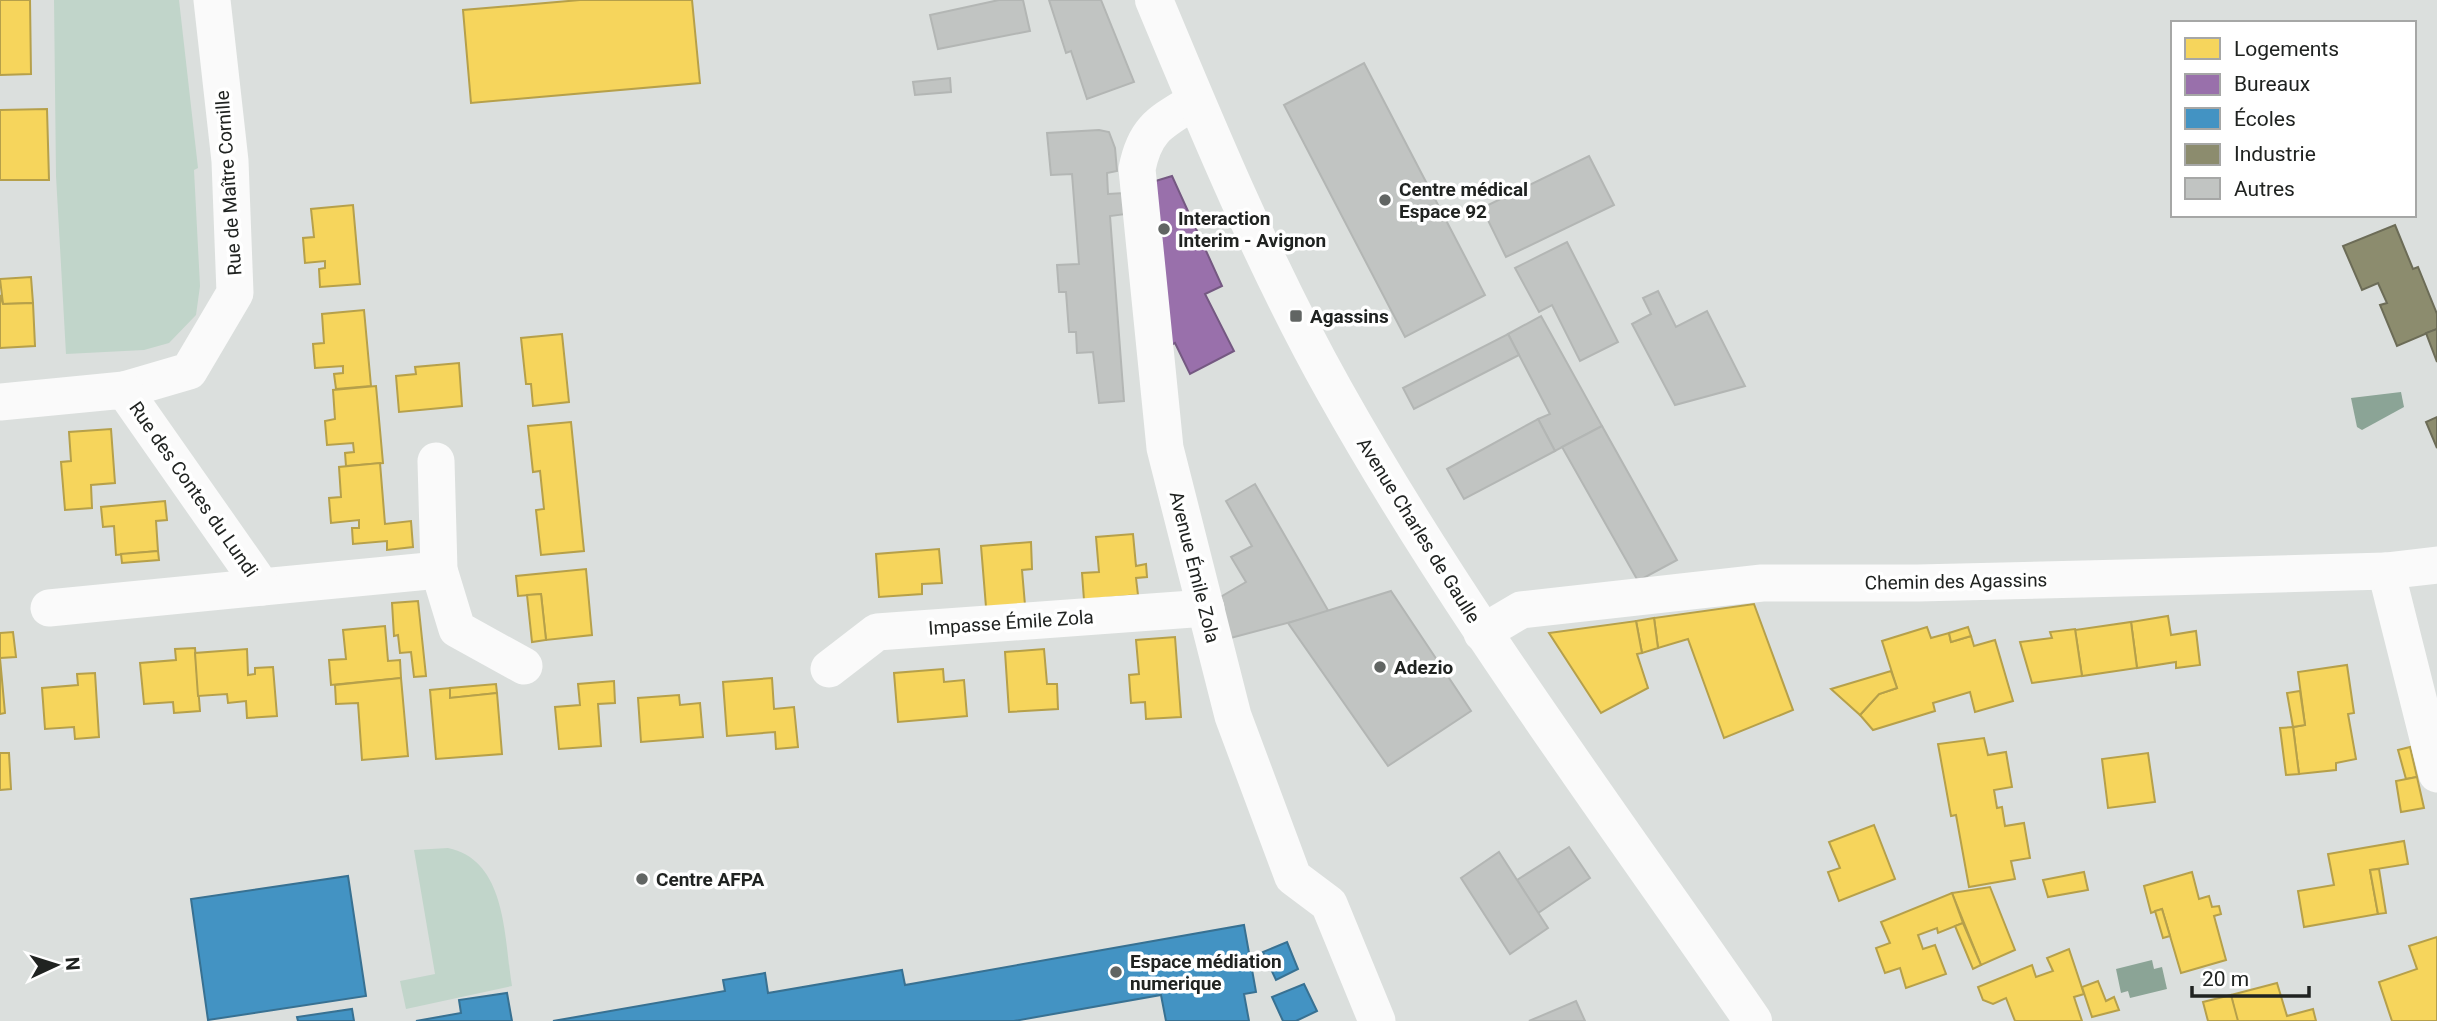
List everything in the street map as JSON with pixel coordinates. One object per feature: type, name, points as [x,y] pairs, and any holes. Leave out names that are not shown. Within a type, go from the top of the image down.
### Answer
[{"type":"main road","name":"Avenue Charles de Gaulle","points":[[1154,0],[1195,102],[1333,388],[1482,633],[1753,1021]]},
{"type":"street","name":"Rue de Maître Cornille","points":[[124,390],[189,370],[235,293],[230,161],[212,0]]},
{"type":"street","name":"Avenue Émile Zola","points":[[1195,102],[1151,130],[1142,145],[1137,169],[1165,448],[1233,716],[1293,877],[1329,904],[1377,1021]]},
{"type":"street","name":"Rue des Contes du Lundi","points":[[0,402],[124,390],[262,587]]},
{"type":"street","points":[[436,461],[439,570],[457,628],[524,666]]},
{"type":"street","name":"Chemin des Agassins","points":[[1482,633],[1521,610],[1762,583],[1918,583],[2386,571],[2437,565]]},
{"type":"street","name":"Rue des Contes du Lundi","points":[[49,608],[439,570]]},
{"type":"street","points":[[2386,571],[2437,774]]},
{"type":"street","name":"Impasse Émile Zola","points":[[829,669],[877,632],[1206,608]]},
{"type":"shaded area","points":[[54,0],[179,0],[198,168],[194,170],[200,286],[196,315],[169,343],[144,350],[66,354],[56,176]]},
{"type":"shaded area","points":[[2401,392],[2404,407],[2362,430],[2357,427],[2351,398]]},
{"type":"shaded area","points":[[448,848],[467,855],[482,868],[492,884],[504,924],[512,986],[406,1009],[400,981],[435,974],[414,850]]},
{"type":"shaded area","points":[[2152,960],[2154,969],[2162,967],[2167,989],[2130,998],[2128,991],[2121,993],[2116,969]]},
{"type":"building: Logements","points":[[0,0],[30,0],[31,74],[0,75]]},
{"type":"building: Logements","points":[[580,0],[692,0],[700,83],[471,103],[463,10]]},
{"type":"building: Logements","points":[[47,109],[49,180],[0,180],[0,110]]},
{"type":"building: Logements","points":[[353,205],[360,284],[320,287],[319,269],[325,268],[325,261],[305,263],[303,238],[314,237],[311,209]]},
{"type":"building: Logements","points":[[31,277],[33,303],[3,304],[0,279]]},
{"type":"building: Logements","points":[[0,295],[3,304],[33,303],[35,346],[0,348]]},
{"type":"building: Logements","points":[[364,310],[371,386],[336,389],[334,374],[343,373],[343,366],[315,368],[313,344],[324,343],[322,314]]},
{"type":"building: Logements","points":[[562,334],[569,402],[533,406],[531,384],[526,384],[521,338]]},
{"type":"building: Logements","points":[[459,363],[462,406],[399,412],[396,376],[416,374],[415,367]]},
{"type":"building: Logements","points":[[376,386],[383,463],[346,466],[345,453],[354,452],[353,443],[327,445],[325,421],[335,419],[333,390]]},
{"type":"building: Logements","points":[[571,422],[584,551],[541,555],[536,510],[544,509],[540,471],[533,472],[528,426]]},
{"type":"building: Logements","points":[[111,429],[115,483],[91,485],[92,508],[65,510],[61,462],[71,461],[69,432]]},
{"type":"building: Logements","points":[[380,463],[385,524],[411,521],[413,547],[387,550],[387,541],[353,544],[352,528],[359,528],[359,520],[331,523],[329,498],[341,497],[339,467]]},
{"type":"building: Logements","points":[[165,501],[167,520],[156,521],[158,551],[116,555],[114,526],[103,527],[101,507]]},
{"type":"building: Logements","points":[[1133,534],[1136,566],[1146,564],[1147,577],[1136,578],[1138,595],[1084,600],[1082,573],[1099,572],[1096,537]]},
{"type":"building: Logements","points":[[1031,542],[1032,569],[1022,570],[1025,605],[986,607],[981,546]]},
{"type":"building: Logements","points":[[939,549],[942,583],[922,584],[922,594],[879,597],[876,554]]},
{"type":"building: Logements","points":[[158,551],[159,560],[122,563],[121,554]]},
{"type":"building: Logements","points":[[586,569],[592,635],[546,640],[541,594],[518,596],[516,576]]},
{"type":"building: Logements","points":[[541,594],[546,640],[532,642],[527,595]]},
{"type":"building: Logements","points":[[418,601],[426,676],[414,677],[411,652],[400,653],[398,635],[394,636],[392,603]]},
{"type":"building: Logements","points":[[1754,604],[1793,710],[1724,738],[1688,639],[1658,648],[1654,618]]},
{"type":"building: Logements","points":[[2168,616],[2171,635],[2196,631],[2200,665],[2176,668],[2176,662],[2137,668],[2131,622]]},
{"type":"building: Logements","points":[[1654,618],[1658,648],[1642,653],[1636,621]]},
{"type":"building: Logements","points":[[1636,621],[1642,653],[1637,654],[1648,688],[1601,713],[1549,633]]},
{"type":"building: Logements","points":[[2131,622],[2137,668],[2082,676],[2075,630]]},
{"type":"building: Logements","points":[[385,626],[388,661],[400,660],[401,678],[331,685],[329,660],[346,659],[343,630]]},
{"type":"building: Logements","points":[[1927,627],[1931,638],[1949,633],[1951,642],[1971,636],[1974,646],[1995,640],[2013,701],[1975,712],[1970,692],[1933,703],[1935,711],[1873,730],[1860,715],[1879,694],[1897,688],[1882,641]]},
{"type":"building: Logements","points":[[1968,627],[1971,636],[1951,642],[1949,633]]},
{"type":"building: Logements","points":[[2075,629],[2082,676],[2032,683],[2020,642],[2052,638],[2050,632]]},
{"type":"building: Logements","points":[[13,632],[16,657],[0,658],[0,633]]},
{"type":"building: Logements","points":[[1175,637],[1181,717],[1146,719],[1145,702],[1131,703],[1129,675],[1139,674],[1136,640]]},
{"type":"building: Logements","points":[[195,648],[200,711],[174,713],[173,702],[144,704],[140,663],[176,660],[175,649]]},
{"type":"building: Logements","points":[[247,649],[248,675],[255,674],[255,668],[273,667],[277,716],[247,718],[246,701],[228,703],[227,694],[198,696],[195,653]]},
{"type":"building: Logements","points":[[1044,649],[1047,684],[1057,684],[1058,709],[1009,712],[1005,652]]},
{"type":"building: Logements","points":[[0,658],[5,713],[0,714]]},
{"type":"building: Logements","points":[[2347,665],[2354,713],[2348,714],[2356,759],[2336,763],[2336,770],[2299,774],[2293,727],[2305,725],[2298,672]]},
{"type":"building: Logements","points":[[943,669],[944,682],[964,680],[967,716],[898,722],[894,673]]},
{"type":"building: Logements","points":[[1891,671],[1897,688],[1879,694],[1860,715],[1831,689]]},
{"type":"building: Logements","points":[[95,673],[99,737],[75,739],[74,727],[45,729],[42,688],[78,685],[77,674]]},
{"type":"building: Logements","points":[[401,678],[408,756],[362,760],[358,703],[336,704],[335,685]]},
{"type":"building: Logements","points":[[772,678],[774,709],[794,707],[798,747],[776,749],[775,732],[727,736],[723,682]]},
{"type":"building: Logements","points":[[614,681],[615,703],[598,704],[601,746],[559,749],[555,707],[580,705],[578,684]]},
{"type":"building: Logements","points":[[496,684],[497,693],[450,698],[450,688]]},
{"type":"building: Logements","points":[[450,688],[450,698],[497,693],[502,754],[436,759],[430,690]]},
{"type":"building: Logements","points":[[2300,691],[2305,725],[2293,727],[2287,693]]},
{"type":"building: Logements","points":[[679,695],[680,705],[700,703],[703,737],[641,742],[638,698]]},
{"type":"building: Logements","points":[[2293,727],[2299,774],[2286,775],[2280,728]]},
{"type":"building: Logements","points":[[1984,738],[1988,755],[2006,752],[2012,787],[1994,790],[1997,808],[2002,807],[2005,826],[2024,823],[2030,858],[2011,861],[2015,879],[1969,887],[1956,815],[1951,816],[1938,744]]},
{"type":"building: Logements","points":[[2410,747],[2417,777],[2406,779],[2398,750]]},
{"type":"building: Logements","points":[[0,753],[9,753],[11,789],[0,790]]},
{"type":"building: Logements","points":[[2148,753],[2155,802],[2108,808],[2102,759]]},
{"type":"building: Logements","points":[[2417,777],[2424,808],[2401,812],[2396,781]]},
{"type":"building: Logements","points":[[1874,825],[1895,879],[1839,901],[1828,872],[1840,868],[1829,842]]},
{"type":"building: Logements","points":[[2404,841],[2408,864],[2370,870],[2378,914],[2304,927],[2298,891],[2334,885],[2328,854]]},
{"type":"building: Logements","points":[[2379,869],[2386,913],[2378,914],[2370,870]]},
{"type":"building: Logements","points":[[2084,872],[2088,890],[2048,897],[2043,880]]},
{"type":"building: Logements","points":[[2192,872],[2199,899],[2209,896],[2212,907],[2219,906],[2221,914],[2214,916],[2226,960],[2181,973],[2162,909],[2151,913],[2144,886]]},
{"type":"building: Logements","points":[[1990,887],[2015,950],[1981,965],[1952,893]]},
{"type":"building: Logements","points":[[1952,893],[1963,923],[1938,933],[1937,928],[1918,935],[1923,949],[1935,945],[1946,974],[1906,988],[1900,968],[1885,973],[1876,948],[1890,943],[1881,922]]},
{"type":"building: Logements","points":[[2162,909],[2170,936],[2163,938],[2155,911]]},
{"type":"building: Logements","points":[[1963,923],[1981,965],[1973,969],[1955,926]]},
{"type":"building: Logements","points":[[2437,937],[2437,1021],[2392,1021],[2379,982],[2417,969],[2409,946]]},
{"type":"building: Logements","points":[[2069,949],[2084,994],[2074,997],[2082,1021],[2015,1021],[2006,998],[1993,1004],[1983,1000],[1978,987],[2032,965],[2036,977],[2053,971],[2047,958]]},
{"type":"building: Logements","points":[[2098,981],[2106,1001],[2114,997],[2119,1010],[2092,1017],[2082,987]]},
{"type":"building: Logements","points":[[2277,983],[2287,1016],[2313,1009],[2316,1021],[2237,1021],[2231,995]]},
{"type":"building: Logements","points":[[2231,995],[2238,1021],[2208,1021],[2203,1002]]},
{"type":"building: Bureaux","points":[[1172,176],[1222,286],[1205,294],[1234,351],[1190,374],[1175,343],[1163,350],[1149,183]]},
{"type":"building: Écoles","points":[[348,876],[366,996],[208,1020],[191,899]]},
{"type":"building: Écoles","name":"Espace médiation numerique","points":[[1244,925],[1256,992],[1244,994],[1249,1021],[1166,1021],[1161,995],[1014,1021],[553,1021],[725,991],[723,980],[765,973],[768,993],[902,970],[905,985]]},
{"type":"building: Écoles","points":[[1287,942],[1298,969],[1276,980],[1263,952]]},
{"type":"building: Écoles","points":[[1304,984],[1317,1011],[1296,1021],[1283,1021],[1272,997]]},
{"type":"building: Écoles","points":[[507,993],[512,1021],[416,1021],[461,1013],[459,1000]]},
{"type":"building: Écoles","points":[[352,1009],[354,1021],[298,1021],[297,1017]]},
{"type":"building: Industrie","points":[[2395,225],[2413,269],[2418,267],[2437,314],[2437,329],[2397,346],[2380,305],[2387,303],[2378,283],[2362,290],[2343,246]]},
{"type":"building: Industrie","points":[[2437,329],[2437,362],[2426,333]]},
{"type":"building: Industrie","points":[[2437,417],[2437,448],[2426,422]]},
{"type":"building: Autres","points":[[999,0],[1023,0],[1030,31],[938,49],[930,15]]},
{"type":"building: Autres","points":[[1049,0],[1101,0],[1134,82],[1087,99],[1071,51],[1066,53]]},
{"type":"building: Autres","name":"Centre médical Espace 92","points":[[1364,63],[1485,295],[1405,337],[1284,105]]},
{"type":"building: Autres","points":[[950,78],[951,92],[915,95],[913,82]]},
{"type":"building: Autres","points":[[1099,130],[1109,132],[1115,148],[1117,171],[1107,173],[1108,194],[1124,193],[1126,214],[1110,216],[1124,401],[1099,403],[1093,352],[1077,353],[1076,332],[1069,332],[1066,292],[1059,292],[1057,265],[1079,264],[1072,174],[1051,175],[1047,133]]},
{"type":"building: Autres","points":[[1589,156],[1614,205],[1506,257],[1482,208]]},
{"type":"building: Autres","points":[[1567,242],[1618,342],[1580,361],[1552,305],[1539,312],[1515,268]]},
{"type":"building: Autres","points":[[1658,291],[1676,327],[1707,311],[1745,386],[1675,405],[1632,324],[1651,314],[1643,298]]},
{"type":"building: Autres","points":[[1541,316],[1602,426],[1555,451],[1538,419],[1550,414],[1508,334]]},
{"type":"building: Autres","points":[[1508,334],[1519,355],[1414,409],[1403,388]]},
{"type":"building: Autres","points":[[1538,419],[1555,451],[1464,499],[1447,469]]},
{"type":"building: Autres","points":[[1602,426],[1677,560],[1638,581],[1562,447]]},
{"type":"building: Autres","points":[[1255,484],[1329,612],[1223,640],[1212,602],[1246,582],[1231,557],[1252,546],[1226,501]]},
{"type":"building: Autres","name":"Adezio","points":[[1391,591],[1471,711],[1388,766],[1288,623]]},
{"type":"building: Autres","points":[[1569,847],[1590,878],[1538,913],[1517,880]]},
{"type":"building: Autres","points":[[1499,852],[1548,928],[1510,954],[1461,878]]},
{"type":"building: Autres","points":[[1576,1001],[1585,1021],[1529,1021]]},
{"type":"place","name":"Centre médical Espace 92","points":[[1385,200]]},
{"type":"place","name":"Interaction Interim - Avignon","points":[[1164,229]]},
{"type":"place","name":"Agassins","points":[[1296,316]]},
{"type":"place","name":"Adezio","points":[[1380,667]]},
{"type":"place","name":"Centre AFPA","points":[[642,879]]},
{"type":"place","name":"Espace médiation numerique","points":[[1116,972]]}]
